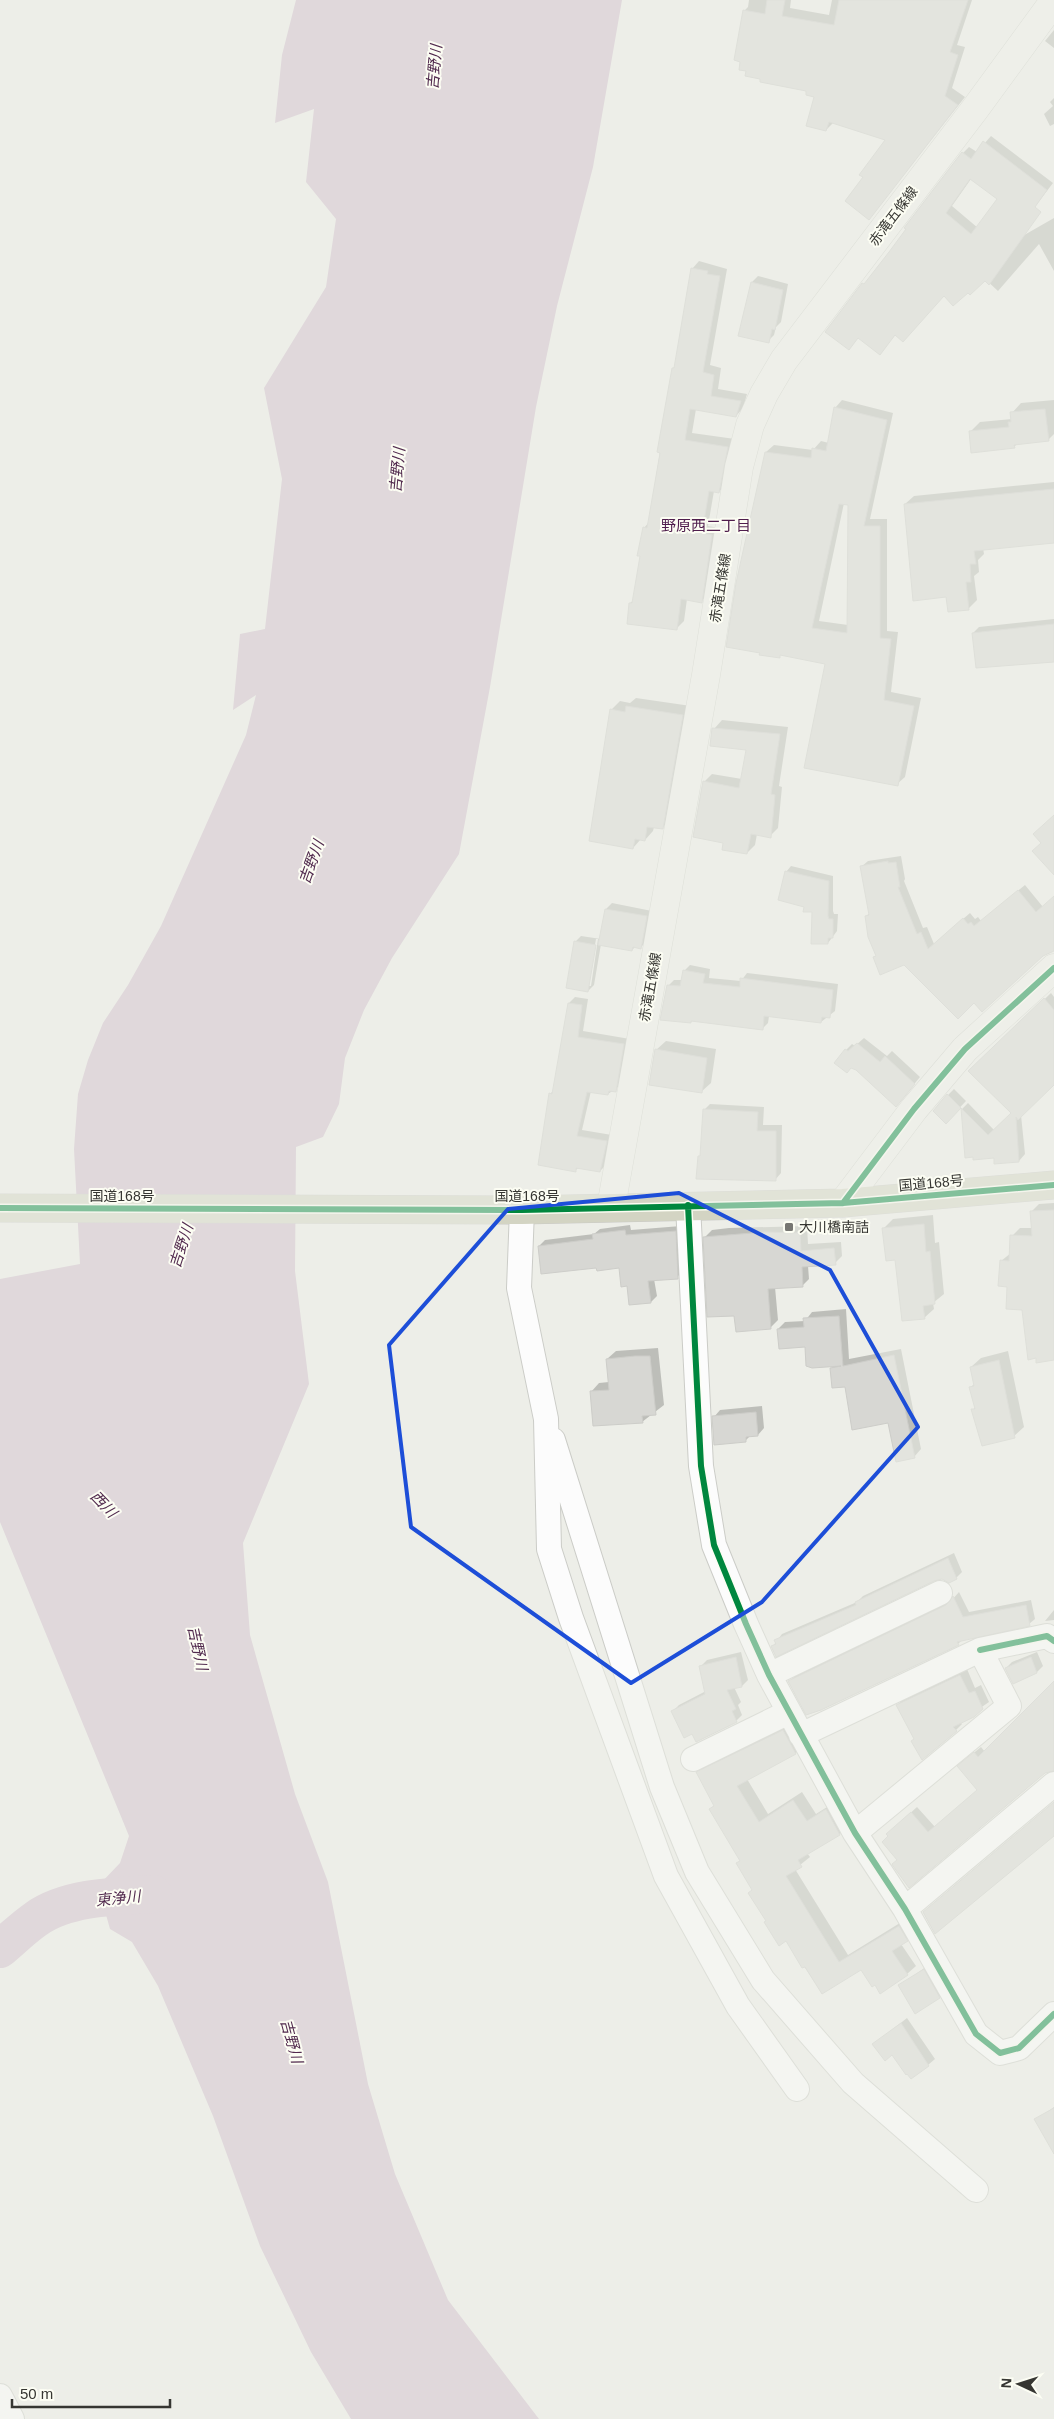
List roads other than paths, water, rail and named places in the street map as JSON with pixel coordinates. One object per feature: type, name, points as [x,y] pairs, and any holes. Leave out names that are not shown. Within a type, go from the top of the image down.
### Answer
[{"type":"highway","name":"国道168号","points":[[0,1208],[514,1209],[843,1203],[1054,1185]]},
{"type":"main road","name":"赤滝五條線","points":[[611,1207],[706,675],[739,467],[750,425],[764,394],[784,360],[975,109],[1054,1]]},
{"type":"main road","points":[[843,1203],[914,1109],[966,1049],[1054,968]]},
{"type":"street","points":[[688,1205],[701,1466],[714,1546],[769,1675],[855,1833],[905,1909],[976,2034],[1000,2053],[1019,2048],[1054,2014]]},
{"type":"street","points":[[514,1209],[519,1288],[546,1420],[662,1788],[697,1872],[763,1980],[853,2083],[976,2190]]},
{"type":"street","points":[[546,1420],[549,1549],[571,1618],[628,1778],[666,1876],[738,2006],[797,2089]]},
{"type":"street","points":[[769,1675],[940,1593]]},
{"type":"street","points":[[801,1735],[980,1650],[1048,1636],[1054,1641]]},
{"type":"street","points":[[855,1833],[1009,1706],[980,1650]]},
{"type":"street","points":[[693,1759],[789,1712]]},
{"type":"street","points":[[905,1909],[1054,1784]]},
{"type":"street","points":[[0,2396],[12,2419]]},
{"type":"water","points":[[296,0],[622,0],[593,167],[557,306],[536,407],[490,687],[459,854],[392,958],[364,1010],[345,1058],[339,1104],[323,1137],[296,1147],[295,1271],[309,1384],[243,1543],[250,1635],[295,1794],[328,1882],[368,2084],[395,2174],[448,2300],[539,2419],[351,2419],[311,2352],[260,2246],[213,2116],[158,1986],[132,1942],[110,1929],[98,1886],[120,1863],[129,1836],[0,1522],[0,1279],[80,1264],[74,1149],[78,1094],[88,1060],[103,1023],[128,985],[161,926],[246,735],[256,695],[233,710],[240,634],[265,629],[282,479],[264,388],[326,287],[336,219],[306,182],[314,109],[275,123],[282,55]]},
{"type":"waterway","name":"東浄川","points":[[0,1949],[36,1919],[62,1906],[92,1899],[153,1894]]},
{"type":"place","name":"大川橋南詰","points":[[789,1227]]},
{"type":"district","name":"野原西二丁目","points":[[706,525]]},
{"type":"water label","name":"吉野川","points":[[434,67]]},
{"type":"water label","name":"吉野川","points":[[397,470]]},
{"type":"water label","name":"吉野川","points":[[311,862]]},
{"type":"water label","name":"吉野川","points":[[181,1246]]},
{"type":"water label","name":"西川","points":[[104,1504]]},
{"type":"water label","name":"吉野川","points":[[198,1648]]},
{"type":"water label","name":"吉野川","points":[[292,2041]]}]
